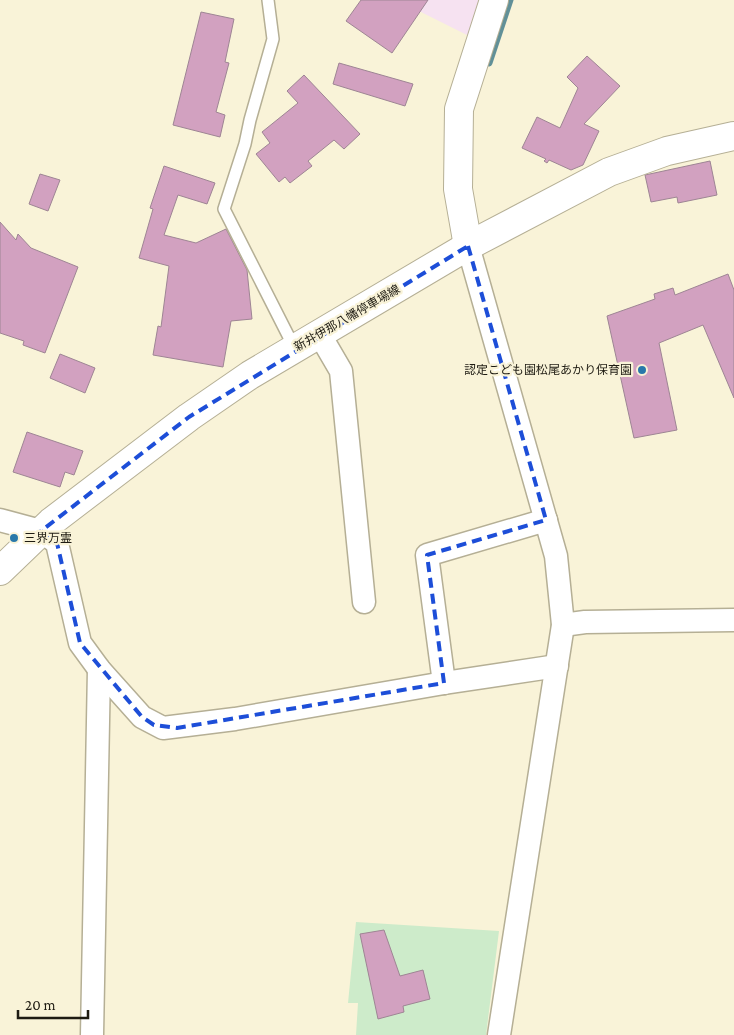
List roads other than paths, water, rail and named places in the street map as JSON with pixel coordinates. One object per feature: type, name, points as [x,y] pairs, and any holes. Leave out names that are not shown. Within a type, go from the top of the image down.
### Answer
[{"type":"main road","points":[[468,246],[458,190],[459,109],[494,0]]},
{"type":"main road","name":"新井伊那八幡停車場線","points":[[0,571],[41,531],[108,477],[250,375],[468,246],[609,172],[667,151],[734,136]]},
{"type":"street","points":[[468,246],[556,556],[563,625],[500,1035]]},
{"type":"street","points":[[320,335],[341,371],[364,602]]},
{"type":"street","points":[[0,520],[41,531],[57,543],[80,643],[99,669],[142,717],[163,728],[235,719],[444,682],[557,666]]},
{"type":"street","points":[[444,682],[427,555],[546,520]]},
{"type":"street","points":[[563,625],[585,622],[734,620]]},
{"type":"street","points":[[92,1035],[99,669]]},
{"type":"lane","points":[[268,0],[273,39],[245,144],[224,209],[295,349]]},
{"type":"waterway","points":[[489,63],[510,0]]},
{"type":"place","name":"認定こども園松尾あかり保育園","points":[[642,370]]},
{"type":"place","name":"三界万霊","points":[[14,538]]}]
